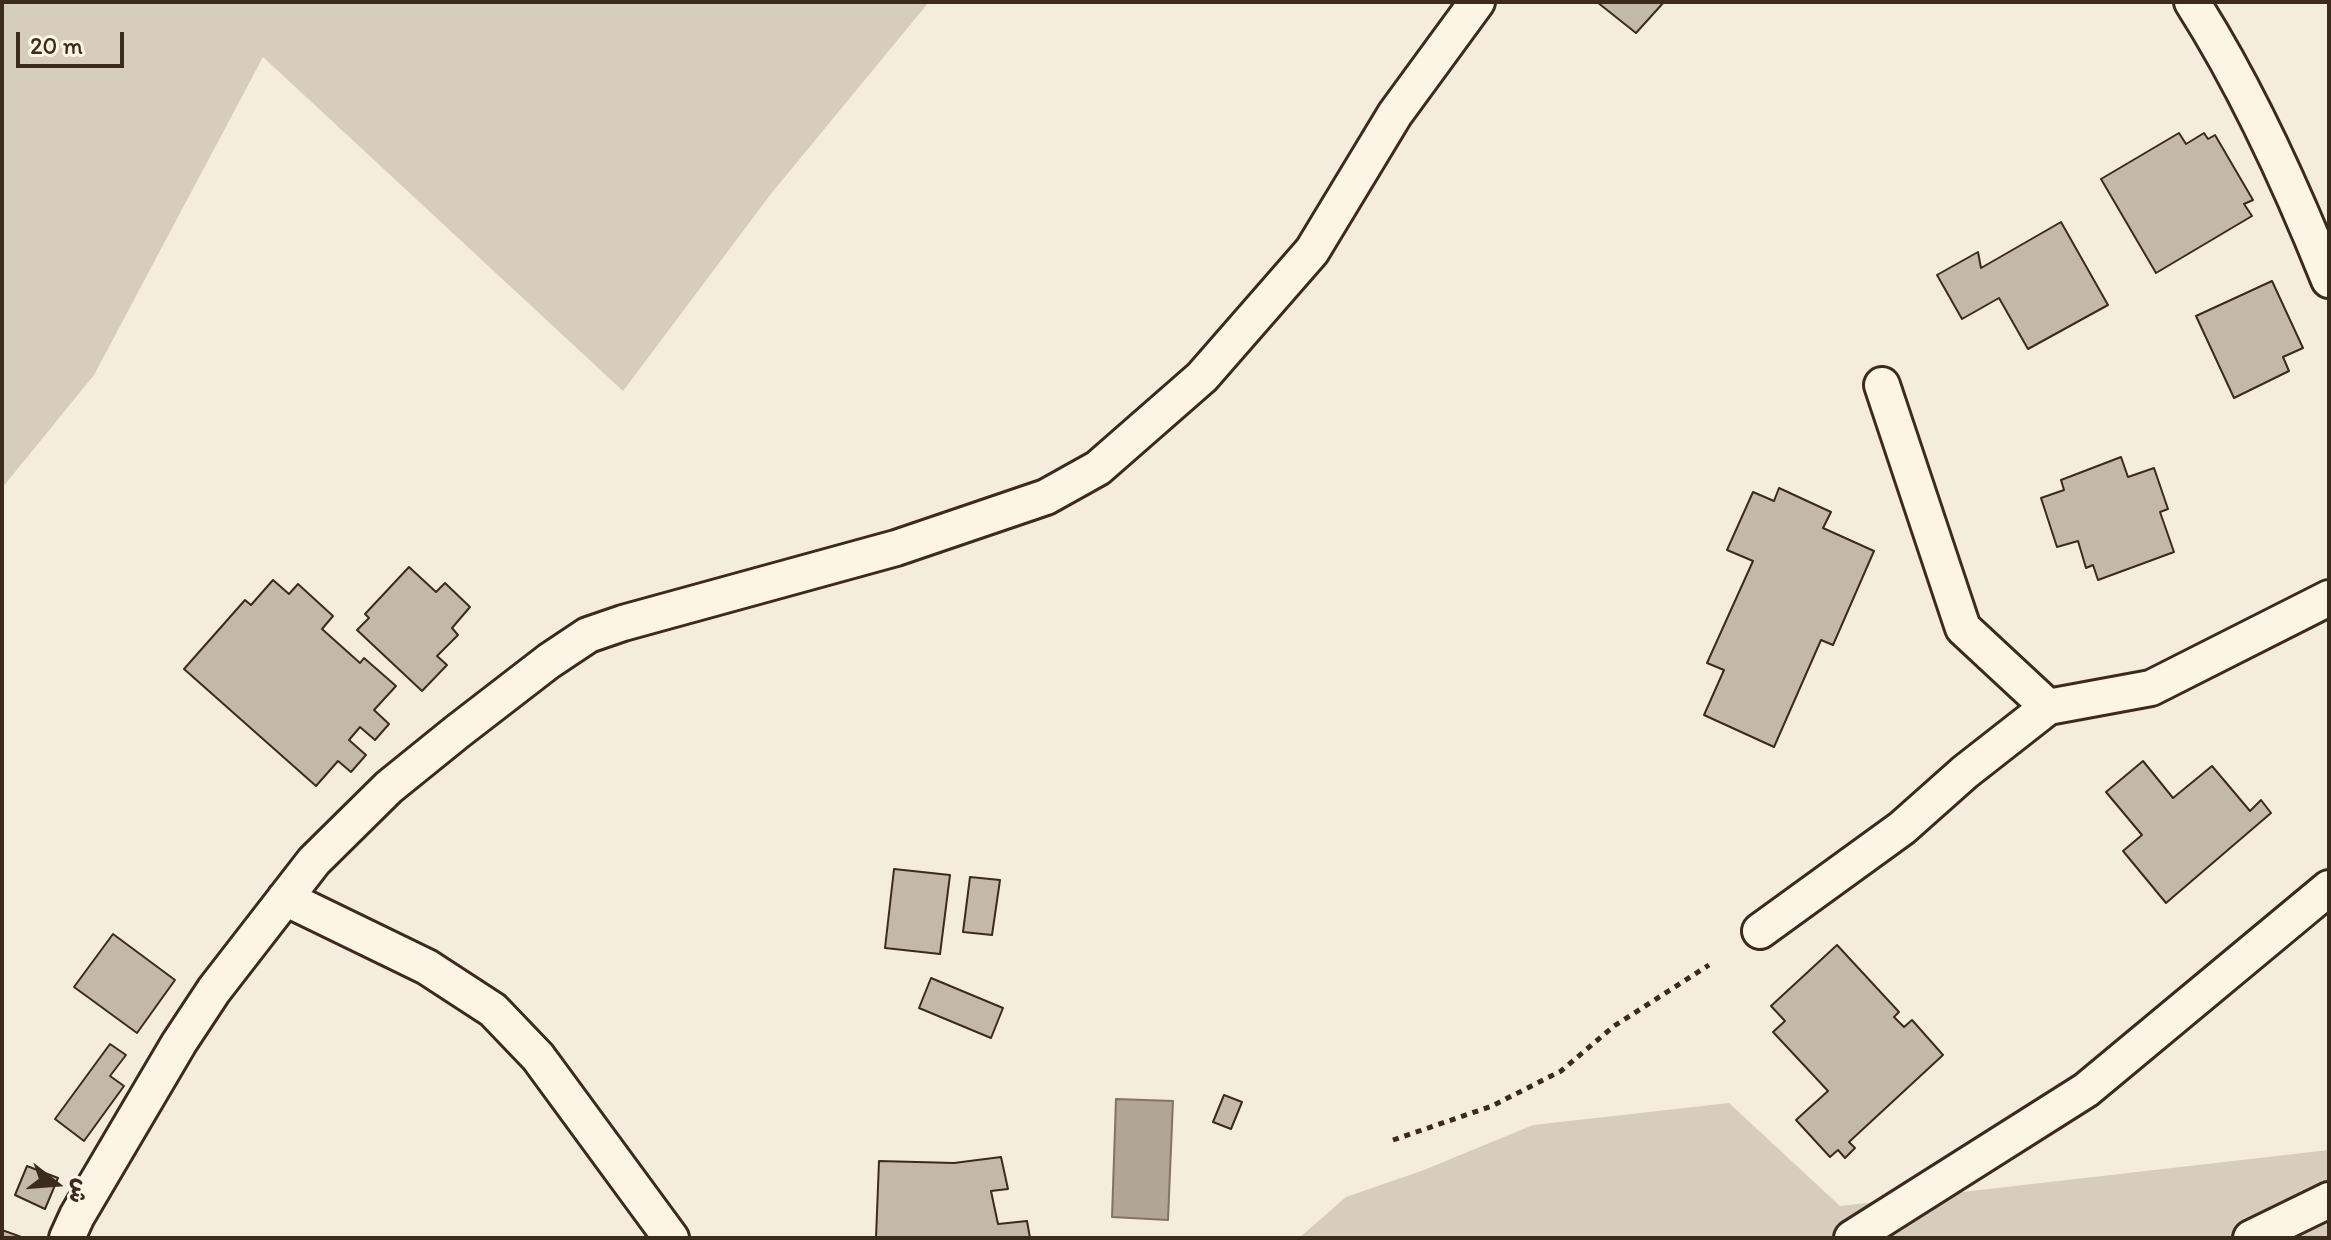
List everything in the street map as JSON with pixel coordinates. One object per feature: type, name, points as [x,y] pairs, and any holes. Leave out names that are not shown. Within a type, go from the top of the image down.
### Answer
[{"type":"street","points":[[67,1238],[179,1043],[214,990],[314,861],[389,787],[549,661],[588,635],[896,548],[1046,497],[1098,468],[1202,377],[1312,251],[1395,114],[1477,2]]},
{"type":"street","points":[[2192,2],[2225,57],[2304,217],[2329,280]]},
{"type":"street","points":[[1882,385],[1963,628],[2048,707]]},
{"type":"street","points":[[1760,931],[1902,828],[1965,772],[2048,707],[2151,688],[2329,598]]},
{"type":"street","points":[[1852,1238],[2086,1090],[2329,888]]},
{"type":"street","points":[[285,898],[427,967],[493,1010],[538,1057],[671,1238]]},
{"type":"street","points":[[2251,1238],[2329,1200]]},
{"type":"path","points":[[1393,1140],[1492,1106],[1561,1071],[1614,1026],[1709,965]]},
{"type":"shaded area","points":[[2,2],[929,2],[770,195],[623,391],[263,57],[94,375],[2,488]]},
{"type":"shaded area","points":[[1116,1099],[1173,1101],[1168,1220],[1112,1217]]},
{"type":"shaded area","points":[[1729,1103],[1840,1206],[2329,1150],[2329,1238],[1299,1238],[1346,1197],[1424,1170],[1533,1125]]},
{"type":"building","points":[[1597,2],[1664,2],[1636,33]]},
{"type":"building","points":[[2179,133],[2186,144],[2204,133],[2208,139],[2215,135],[2253,200],[2244,204],[2252,216],[2156,273],[2101,179]]},
{"type":"building","points":[[2061,222],[2108,305],[2028,349],[1999,298],[1962,319],[1937,275],[1978,252],[1981,268]]},
{"type":"building","points":[[2272,281],[2303,348],[2283,357],[2289,371],[2234,398],[2196,316]]},
{"type":"building","points":[[2121,457],[2128,477],[2154,468],[2168,509],[2160,512],[2174,552],[2098,580],[2093,565],[2086,568],[2078,541],[2057,547],[2041,498],[2064,490],[2061,480]]},
{"type":"building","points":[[1779,488],[1831,512],[1823,528],[1874,551],[1833,645],[1821,640],[1774,747],[1704,715],[1724,670],[1707,663],[1753,561],[1727,550],[1753,492],[1774,501]]},
{"type":"building","points":[[409,567],[436,592],[445,583],[470,607],[452,628],[458,635],[437,656],[447,665],[422,691],[357,630],[369,618],[365,614]]},
{"type":"building","points":[[273,580],[289,594],[298,584],[333,616],[322,629],[360,663],[364,658],[396,686],[374,710],[389,724],[375,740],[360,727],[349,740],[366,755],[351,772],[338,761],[316,786],[184,669],[245,600],[251,605]]},
{"type":"building","points":[[2143,761],[2173,798],[2212,766],[2250,811],[2261,800],[2271,813],[2166,903],[2123,851],[2142,835],[2106,792]]},
{"type":"building","points":[[894,869],[950,875],[940,954],[885,948]]},
{"type":"building","points":[[970,877],[1000,880],[992,935],[963,932]]},
{"type":"building","points":[[113,934],[175,980],[137,1033],[74,987]]},
{"type":"building","points":[[1837,945],[1899,1012],[1894,1017],[1904,1027],[1912,1020],[1943,1055],[1849,1142],[1855,1148],[1845,1158],[1838,1150],[1830,1157],[1796,1120],[1828,1091],[1773,1032],[1785,1021],[1771,1006]]},
{"type":"building","points":[[931,978],[1003,1008],[991,1038],[919,1008]]},
{"type":"building","points":[[110,1044],[126,1055],[110,1076],[124,1086],[84,1141],[55,1119]]},
{"type":"building","points":[[1224,1095],[1242,1102],[1231,1129],[1213,1122]]},
{"type":"building","points":[[1001,1157],[1008,1189],[991,1191],[998,1224],[1027,1221],[1030,1238],[876,1238],[879,1161],[954,1163]]},
{"type":"building","points":[[27,1166],[58,1178],[45,1209],[15,1195]]},
{"type":"building","points":[[2,1230],[24,1238],[2,1238]]}]
